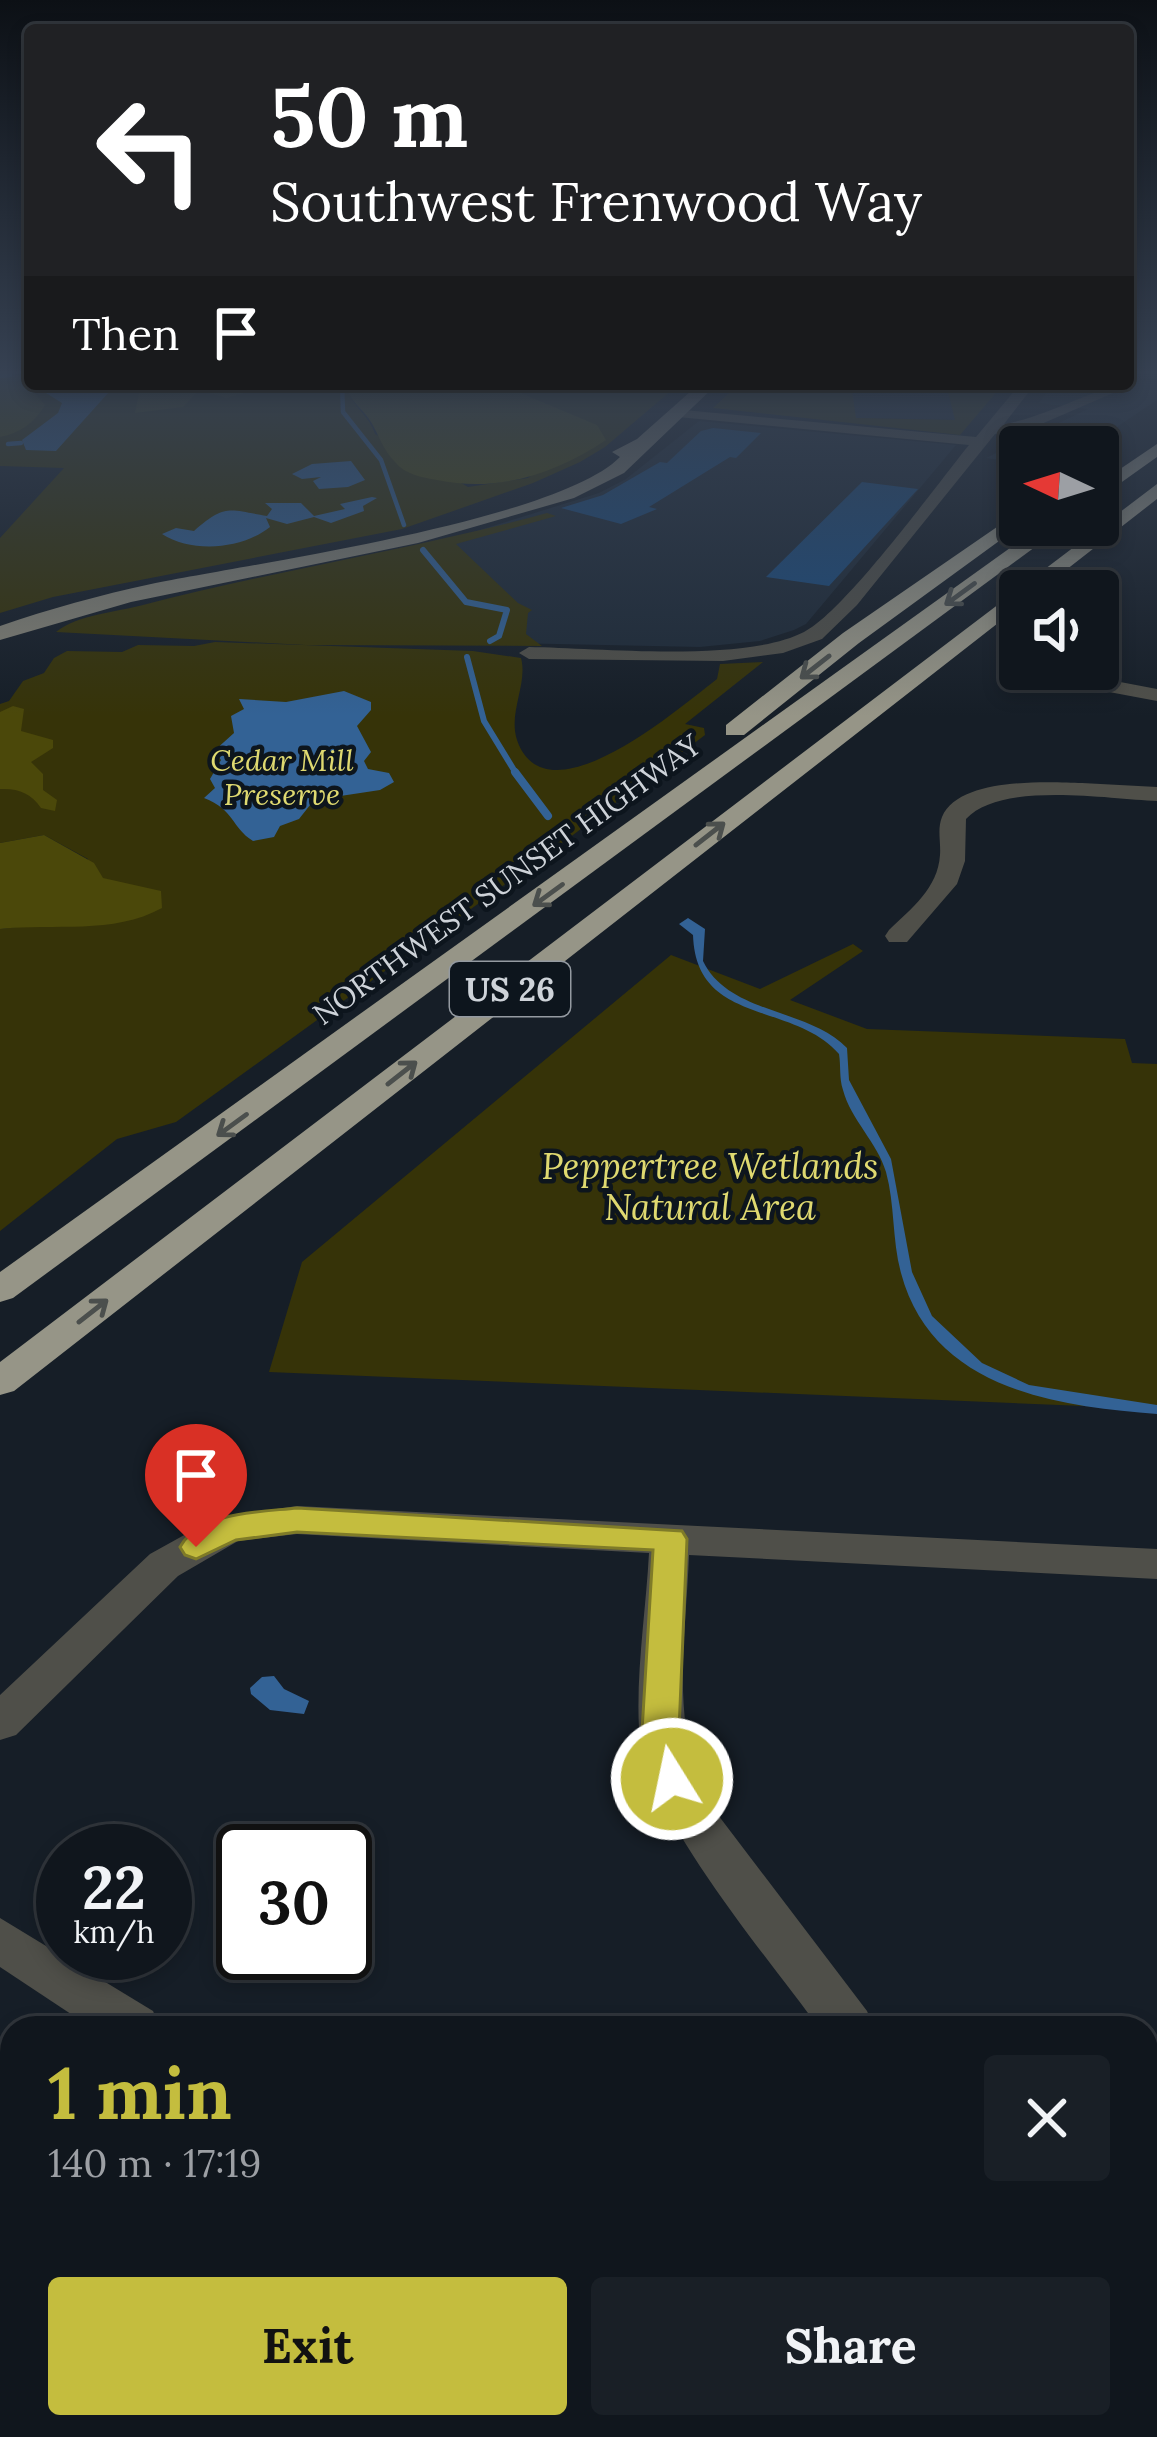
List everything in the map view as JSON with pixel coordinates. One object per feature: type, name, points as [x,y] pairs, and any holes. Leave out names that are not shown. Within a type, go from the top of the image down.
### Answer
[{"type":"highway","name":"US 26","points":[[1055,570],[1147,505],[1157,490]]},
{"type":"highway","points":[[710,777],[716,746],[851,638],[999,532]]},
{"type":"highway","name":"NORTHWEST SUNSET HIGHWAY","points":[[0,1290],[1025,546]]},
{"type":"highway","name":"US 26","points":[[0,1382],[999,612]]},
{"type":"main road","points":[[0,633],[147,592],[395,541],[536,506],[568,489]]},
{"type":"street","points":[[529,653],[723,655],[767,650],[814,635],[834,619],[944,489]]},
{"type":"street","points":[[1119,688],[1157,695]]},
{"type":"street","points":[[898,936],[935,900],[945,882],[952,858],[953,824],[965,805],[985,796],[1029,790],[1157,794]]},
{"type":"street","points":[[0,1722],[164,1565],[229,1528],[297,1520],[1157,1564]]},
{"type":"street","points":[[670,1539],[661,1731],[672,1779],[696,1821],[840,2016]]},
{"type":"street","points":[[0,1940],[116,2016]]},
{"type":"shaded area","points":[[607,489],[919,489],[806,624],[794,630],[760,641],[700,647],[502,643],[438,543]]},
{"type":"shaded area","points":[[13,706],[24,709],[21,731],[53,740],[53,748],[31,762],[43,774],[43,790],[57,800],[55,811],[41,808],[24,792],[0,789],[0,712]]},
{"type":"shaded area","points":[[44,835],[94,863],[103,878],[161,891],[162,908],[103,925],[0,929],[0,843]]},
{"type":"green space","points":[[45,489],[517,489],[402,529],[53,597],[0,613],[0,538]]},
{"type":"green space","name":"Cedar Mill Preserve","points":[[547,513],[556,516],[456,544],[518,603],[532,610],[526,634],[542,646],[305,645],[56,632],[97,615]]},
{"type":"green space","points":[[215,642],[473,651],[521,658],[517,740],[532,763],[555,770],[583,765],[645,733],[717,679],[720,664],[763,662],[685,724],[704,728],[705,735],[569,838],[176,1122],[117,1139],[0,1231],[0,929],[45,924],[81,899],[88,859],[44,835],[0,843],[0,704],[9,701],[23,681],[44,673],[54,658],[67,651],[122,652],[138,645]]},
{"type":"green space","name":"Peppertree Wetlands Natural Area","points":[[853,944],[863,951],[790,1000],[867,1029],[1125,1039],[1132,1063],[1157,1064],[1157,1409],[269,1372],[302,1262],[671,955],[760,989]]},
{"type":"water","points":[[377,498],[363,506],[364,511],[331,523],[314,517],[287,524],[266,518],[270,527],[231,544],[187,544],[162,534],[176,528],[194,531],[228,511],[267,516],[272,509],[265,503],[301,503],[314,516]]},
{"type":"water","points":[[344,691],[371,702],[371,710],[357,726],[371,752],[364,761],[368,769],[389,773],[394,782],[380,790],[314,800],[299,819],[280,826],[274,837],[253,841],[222,808],[204,798],[215,788],[210,779],[221,760],[214,751],[234,733],[231,716],[244,709],[239,699],[286,702]]},
{"type":"water","points":[[688,918],[705,929],[703,961],[715,979],[750,1002],[812,1025],[847,1048],[849,1080],[891,1159],[912,1272],[932,1316],[982,1363],[1029,1385],[1157,1405],[1157,1414],[1078,1405],[1002,1384],[940,1343],[917,1312],[901,1273],[886,1172],[847,1101],[839,1054],[820,1037],[728,999],[711,985],[698,964],[693,935],[679,924]]},
{"type":"water","points":[[274,1676],[284,1689],[309,1701],[304,1714],[270,1710],[251,1694],[250,1688],[262,1677]]},
{"type":"building","points":[[614,489],[679,489],[649,507],[657,509],[621,524],[561,508]]},
{"type":"building","points":[[855,489],[918,489],[829,586],[766,577]]},
{"type":"waterway","points":[[391,489],[404,525]]},
{"type":"waterway","points":[[423,550],[466,602],[507,610],[499,636],[490,641]]},
{"type":"waterway","points":[[467,657],[484,721],[516,773]]},
{"type":"waterway","points":[[516,773],[548,816]]},
{"type":"route","points":[[196,1547],[229,1528],[297,1520],[670,1539],[661,1731],[672,1779]]}]
